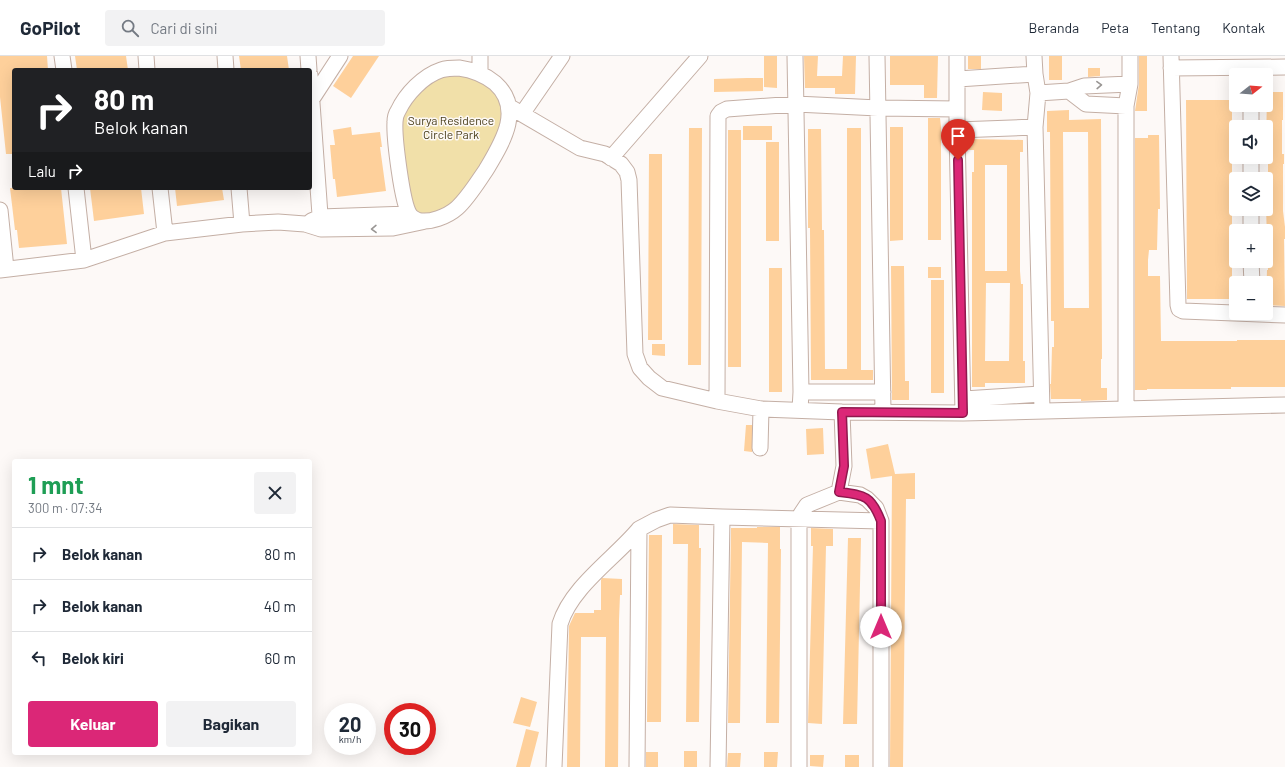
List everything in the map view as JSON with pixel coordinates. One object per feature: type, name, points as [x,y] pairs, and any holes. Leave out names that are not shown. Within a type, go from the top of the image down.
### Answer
[{"type":"street","points":[[62,56],[64,68]]},
{"type":"street","points":[[146,56],[147,68]]},
{"type":"street","points":[[225,56],[226,68]]},
{"type":"street","points":[[308,56],[309,68]]},
{"type":"street","points":[[321,223],[312,99],[340,56]]},
{"type":"street","points":[[401,219],[404,199],[397,155],[395,121],[398,111],[403,102],[418,84],[429,76],[441,70],[470,66],[480,56]]},
{"type":"street","points":[[0,210],[3,269],[84,260],[166,233],[242,224],[278,222],[305,224],[401,219],[426,221],[448,214],[456,209],[478,182],[501,146],[509,118],[562,56]]},
{"type":"street","points":[[608,156],[700,56]]},
{"type":"street","points":[[795,56],[801,392],[800,410]]},
{"type":"street","points":[[877,56],[883,392],[882,411]]},
{"type":"street","points":[[957,56],[957,130],[964,406]]},
{"type":"street","points":[[1034,56],[1038,93],[1035,127],[1042,410]]},
{"type":"street","points":[[1126,409],[1126,106],[1130,84],[1130,56]]},
{"type":"street","points":[[1229,313],[1183,311],[1179,309],[1178,305],[1171,62],[1285,67]]},
{"type":"street","points":[[470,66],[489,78],[500,88],[516,110],[580,148],[608,156],[621,164],[627,172],[629,180],[635,354],[640,368],[649,378],[662,388],[717,401],[761,409],[842,412],[964,406],[1041,394]]},
{"type":"street","points":[[958,79],[1035,74]]},
{"type":"street","points":[[1038,93],[1069,91],[1084,86],[1130,84]]},
{"type":"street","points":[[1069,91],[1086,104],[1126,106]]},
{"type":"street","points":[[717,401],[718,116],[721,112],[727,109],[796,104],[878,108],[957,109]]},
{"type":"street","points":[[957,130],[1035,127]]},
{"type":"street","points":[[76,190],[84,260]]},
{"type":"street","points":[[160,190],[166,233]]},
{"type":"street","points":[[239,190],[242,224]]},
{"type":"street","points":[[1273,315],[1285,316]]},
{"type":"street","points":[[801,392],[883,392]]},
{"type":"street","points":[[964,406],[1042,410],[1285,405]]},
{"type":"street","points":[[760,448],[761,409]]},
{"type":"street","points":[[839,492],[844,466],[842,412]]},
{"type":"street","points":[[799,767],[799,519],[807,505],[839,492],[860,495],[867,498],[876,508],[881,521],[881,767]]},
{"type":"street","points":[[554,767],[560,624],[574,596],[639,529],[656,520],[670,515],[881,521]]},
{"type":"street","points":[[718,767],[722,517]]},
{"type":"street","points":[[637,767],[639,529]]},
{"type":"green space","name":"Surya Residence Circle Park","points":[[441,70],[489,78],[509,118],[456,209],[414,218],[398,111]]},
{"type":"building","points":[[0,56],[47,56],[48,68],[12,68],[12,154],[6,154],[0,97]]},
{"type":"building","points":[[75,56],[126,56],[128,68],[106,68],[77,68]]},
{"type":"building","points":[[239,56],[287,56],[289,68],[241,68]]},
{"type":"building","points":[[353,56],[379,56],[351,98],[333,86]]},
{"type":"building","points":[[764,56],[777,56],[777,88],[764,87]]},
{"type":"building","points":[[804,56],[818,56],[817,76],[842,76],[843,56],[856,56],[855,94],[835,94],[835,88],[805,88]]},
{"type":"building","points":[[890,56],[938,56],[937,98],[924,98],[924,85],[890,85]]},
{"type":"building","points":[[968,56],[981,56],[981,69],[968,69]]},
{"type":"building","points":[[1049,56],[1062,56],[1062,80],[1049,80]]},
{"type":"building","points":[[1139,56],[1147,56],[1147,111],[1135,111],[1139,84]]},
{"type":"building","points":[[1088,68],[1100,68],[1100,76],[1088,77]]},
{"type":"building","points":[[763,78],[763,91],[714,92],[714,79]]},
{"type":"building","points":[[983,92],[1002,93],[1002,111],[982,110]]},
{"type":"building","points":[[1273,92],[1283,92],[1282,154],[1284,154],[1283,211],[1285,227],[1285,306],[1273,305],[1273,276],[1267,276],[1268,268],[1273,268],[1273,224],[1267,224],[1266,216],[1273,216],[1273,172],[1268,172],[1268,164],[1273,164],[1273,120],[1267,120],[1267,112],[1273,112]]},
{"type":"building","points":[[1186,100],[1229,100],[1229,112],[1232,112],[1232,120],[1229,120],[1229,164],[1232,164],[1232,172],[1229,172],[1229,216],[1232,216],[1232,224],[1229,224],[1229,268],[1232,268],[1232,276],[1229,276],[1229,299],[1187,299]]},
{"type":"building","points":[[1069,110],[1069,120],[1101,119],[1101,388],[1107,388],[1107,400],[1081,401],[1081,399],[1051,399],[1050,384],[1052,347],[1054,347],[1054,321],[1051,321],[1050,132],[1047,132],[1047,111]],"holes":[[[1063,132],[1088,132],[1089,308],[1064,308]]]},
{"type":"building","points":[[928,118],[940,118],[941,127],[941,240],[928,240]]},
{"type":"building","points":[[743,126],[772,126],[772,140],[743,140]]},
{"type":"building","points":[[351,127],[352,135],[380,132],[382,147],[380,147],[386,191],[337,197],[335,179],[333,179],[330,145],[335,145],[333,130]]},
{"type":"building","points":[[890,127],[903,127],[903,240],[890,241]]},
{"type":"building","points":[[689,128],[702,128],[701,365],[688,365]]},
{"type":"building","points":[[847,128],[861,128],[861,370],[873,370],[873,380],[811,380],[808,129],[821,129],[822,230],[824,230],[825,369],[847,369]]},
{"type":"building","points":[[728,130],[741,130],[741,367],[728,367]]},
{"type":"building","points":[[1148,135],[1159,135],[1160,209],[1158,209],[1157,250],[1149,250],[1148,276],[1160,276],[1161,341],[1285,340],[1285,387],[1135,390],[1135,138],[1148,138]]},
{"type":"building","points":[[969,139],[1023,140],[1023,152],[1020,152],[1020,271],[1021,284],[1023,284],[1023,361],[1025,361],[1025,383],[985,383],[985,387],[972,387],[972,172],[974,172],[974,150],[969,150]],"holes":[[[985,165],[1007,165],[1007,271],[985,271]],[[986,283],[1010,283],[1009,361],[985,361]]]},
{"type":"building","points":[[766,142],[779,142],[779,241],[766,241]]},
{"type":"building","points":[[649,154],[662,154],[662,340],[648,340]]},
{"type":"building","points":[[10,188],[12,188],[12,190],[61,190],[67,244],[19,248],[17,230],[15,230]]},
{"type":"building","points":[[90,190],[141,190],[144,214],[94,221]]},
{"type":"building","points":[[175,190],[222,190],[224,200],[177,206]]},
{"type":"building","points":[[891,266],[904,266],[905,381],[909,381],[909,400],[892,400]]},
{"type":"building","points":[[928,267],[941,267],[941,278],[928,278]]},
{"type":"building","points":[[769,268],[782,268],[782,392],[769,392]]},
{"type":"building","points":[[931,280],[944,280],[944,393],[931,393]]},
{"type":"building","points":[[652,344],[665,344],[665,356],[652,355]]},
{"type":"building","points":[[746,425],[752,425],[752,452],[744,451]]},
{"type":"building","points":[[823,428],[824,454],[807,455],[806,429]]},
{"type":"building","points":[[888,444],[895,474],[915,473],[915,499],[906,499],[903,767],[890,767],[892,476],[871,479],[866,449]]},
{"type":"building","points":[[673,524],[699,525],[699,548],[701,548],[699,722],[686,722],[688,544],[673,544]]},
{"type":"building","points":[[780,527],[779,723],[766,723],[768,543],[742,542],[740,723],[728,723],[731,528]]},
{"type":"building","points":[[811,528],[833,529],[833,546],[826,546],[822,724],[808,723],[813,546],[811,546]]},
{"type":"building","points":[[649,535],[662,535],[661,722],[647,722]]},
{"type":"building","points":[[848,538],[861,538],[857,724],[843,724]]},
{"type":"building","points":[[602,578],[622,579],[619,620],[618,767],[605,767],[606,637],[581,637],[580,767],[567,767],[569,626],[575,613],[594,613],[594,610],[601,610]]},
{"type":"building","points":[[521,697],[537,702],[530,727],[513,723]]},
{"type":"building","points":[[526,729],[539,732],[530,767],[516,767]]},
{"type":"building","points":[[684,751],[697,751],[697,767],[684,767]]},
{"type":"building","points":[[646,752],[658,752],[658,767],[646,767]]},
{"type":"building","points":[[764,752],[778,752],[777,767],[764,767]]},
{"type":"building","points":[[728,753],[741,753],[740,767],[727,767]]},
{"type":"building","points":[[810,755],[824,755],[823,767],[810,766]]},
{"type":"building","points":[[845,755],[859,755],[859,767],[845,767]]},
{"type":"route","points":[[881,627],[881,521],[876,508],[867,498],[860,495],[839,492],[844,466],[842,412],[882,411],[963,413],[964,399],[958,160]]}]
